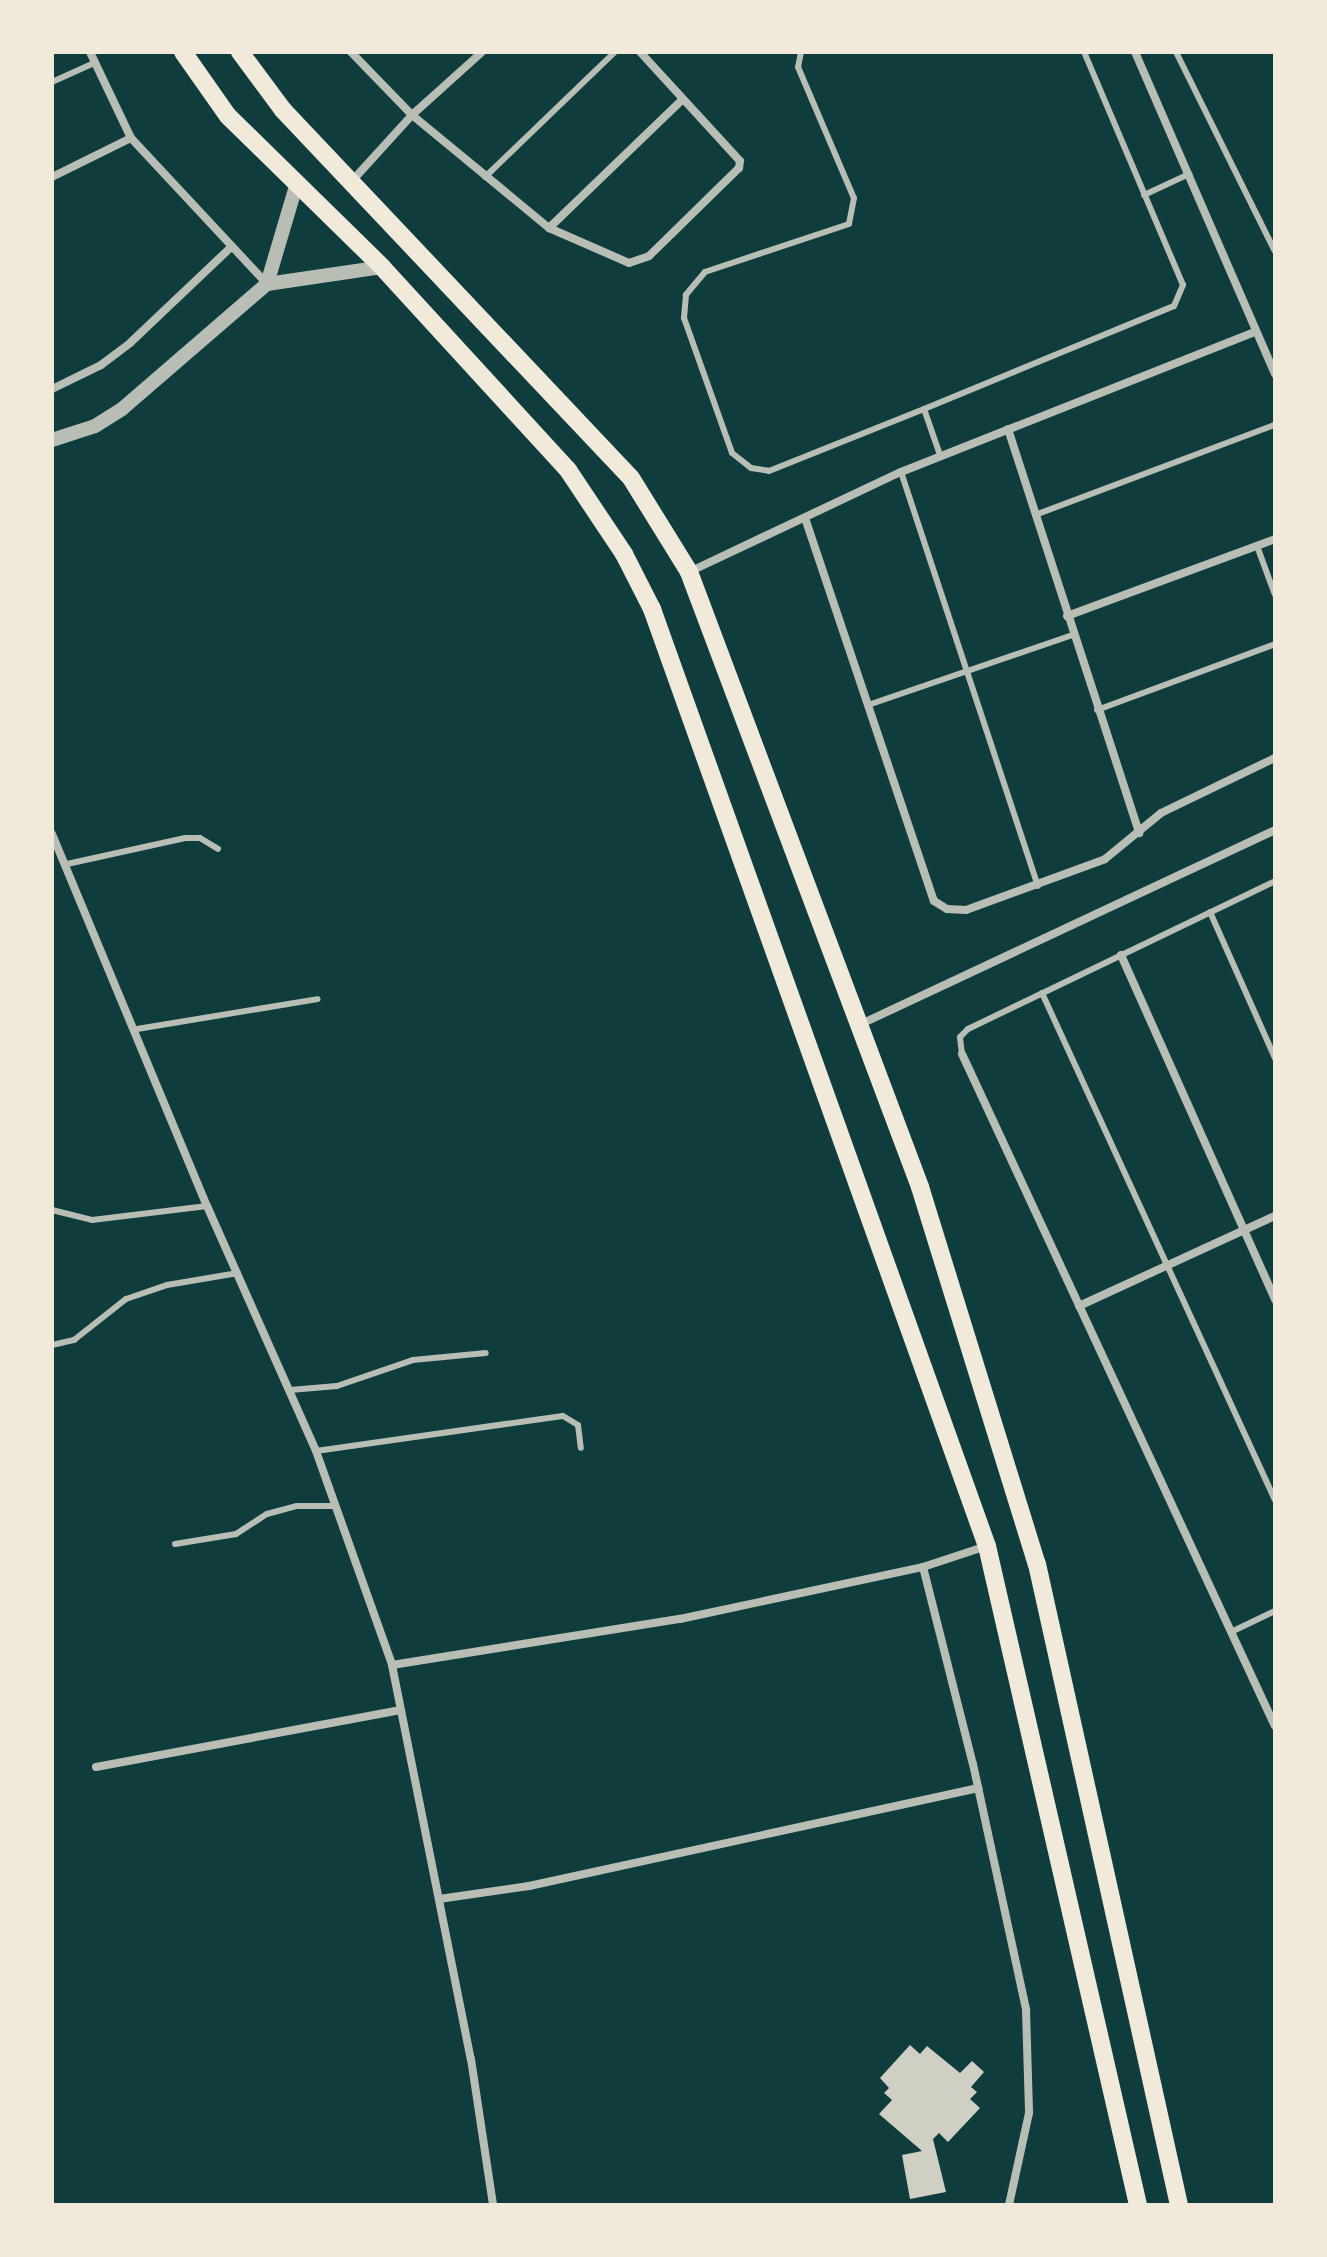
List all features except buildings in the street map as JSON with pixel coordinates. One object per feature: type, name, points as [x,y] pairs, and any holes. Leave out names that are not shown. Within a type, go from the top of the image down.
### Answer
[{"type":"main road","points":[[183,52],[228,116],[382,267],[568,470],[617,542],[652,609],[987,1546],[1138,2205]]},
{"type":"main road","points":[[240,52],[283,110],[631,478],[689,572],[920,1187],[1037,1564],[1179,2205]]},
{"type":"street","points":[[90,52],[131,138],[267,284]]},
{"type":"street","points":[[351,52],[412,115],[549,228],[629,263],[649,256],[739,168],[735,151],[682,100],[640,52]]},
{"type":"street","points":[[351,182],[412,115],[482,52]]},
{"type":"street","points":[[1135,52],[1275,374]]},
{"type":"street","points":[[549,228],[682,100]]},
{"type":"street","points":[[52,177],[131,138]]},
{"type":"street","points":[[267,284],[297,183]]},
{"type":"street","points":[[52,389],[101,365],[130,343],[231,247]]},
{"type":"street","points":[[52,440],[95,426],[122,409],[267,284],[382,267]]},
{"type":"street","points":[[689,572],[940,455],[1255,332]]},
{"type":"street","points":[[1008,429],[1033,516],[1139,833]]},
{"type":"street","points":[[805,518],[871,704],[934,901],[947,909],[966,910],[1105,859],[1194,794],[1275,758]]},
{"type":"street","points":[[1067,616],[1275,539]]},
{"type":"street","points":[[859,1025],[1275,830]]},
{"type":"street","points":[[52,834],[137,1029],[207,1206],[316,1451],[392,1665],[439,1899],[493,2205]]},
{"type":"street","points":[[1121,955],[1275,1300]]},
{"type":"street","points":[[962,1054],[1275,1726]]},
{"type":"street","points":[[1079,1306],[1275,1216]]},
{"type":"street","points":[[392,1665],[680,1619],[923,1567],[987,1546]]},
{"type":"street","points":[[923,1567],[978,1788],[1026,2010],[1029,2113],[1009,2205]]},
{"type":"street","points":[[96,1767],[401,1710]]},
{"type":"street","points":[[439,1899],[529,1886],[978,1788]]},
{"type":"lane","points":[[485,177],[615,52]]},
{"type":"lane","points":[[801,52],[798,67],[854,198],[849,224],[705,272],[686,295],[684,318],[732,453],[751,468],[769,471],[1174,306],[1183,285],[1084,52]]},
{"type":"lane","points":[[1176,52],[1275,251]]},
{"type":"lane","points":[[52,82],[96,62]]},
{"type":"lane","points":[[1144,195],[1189,174]]},
{"type":"lane","points":[[924,409],[940,455]]},
{"type":"lane","points":[[1033,516],[1275,425]]},
{"type":"lane","points":[[901,472],[1038,886]]},
{"type":"lane","points":[[1257,546],[1275,595]]},
{"type":"lane","points":[[871,704],[966,675],[1073,635]]},
{"type":"lane","points":[[1097,710],[1275,644]]},
{"type":"lane","points":[[67,864],[185,838],[200,838],[218,849]]},
{"type":"lane","points":[[962,1054],[960,1037],[968,1029],[1275,881]]},
{"type":"lane","points":[[1210,912],[1275,1058]]},
{"type":"lane","points":[[1042,993],[1275,1500]]},
{"type":"lane","points":[[137,1029],[318,999]]},
{"type":"lane","points":[[52,1210],[92,1220],[207,1206]]},
{"type":"lane","points":[[52,1345],[74,1340],[126,1299],[167,1285],[238,1273]]},
{"type":"lane","points":[[290,1390],[337,1386],[413,1360],[486,1353]]},
{"type":"lane","points":[[316,1451],[563,1416],[578,1425],[581,1448]]},
{"type":"lane","points":[[175,1544],[236,1534],[267,1514],[297,1506],[335,1506]]},
{"type":"lane","points":[[1231,1632],[1275,1611]]}]
